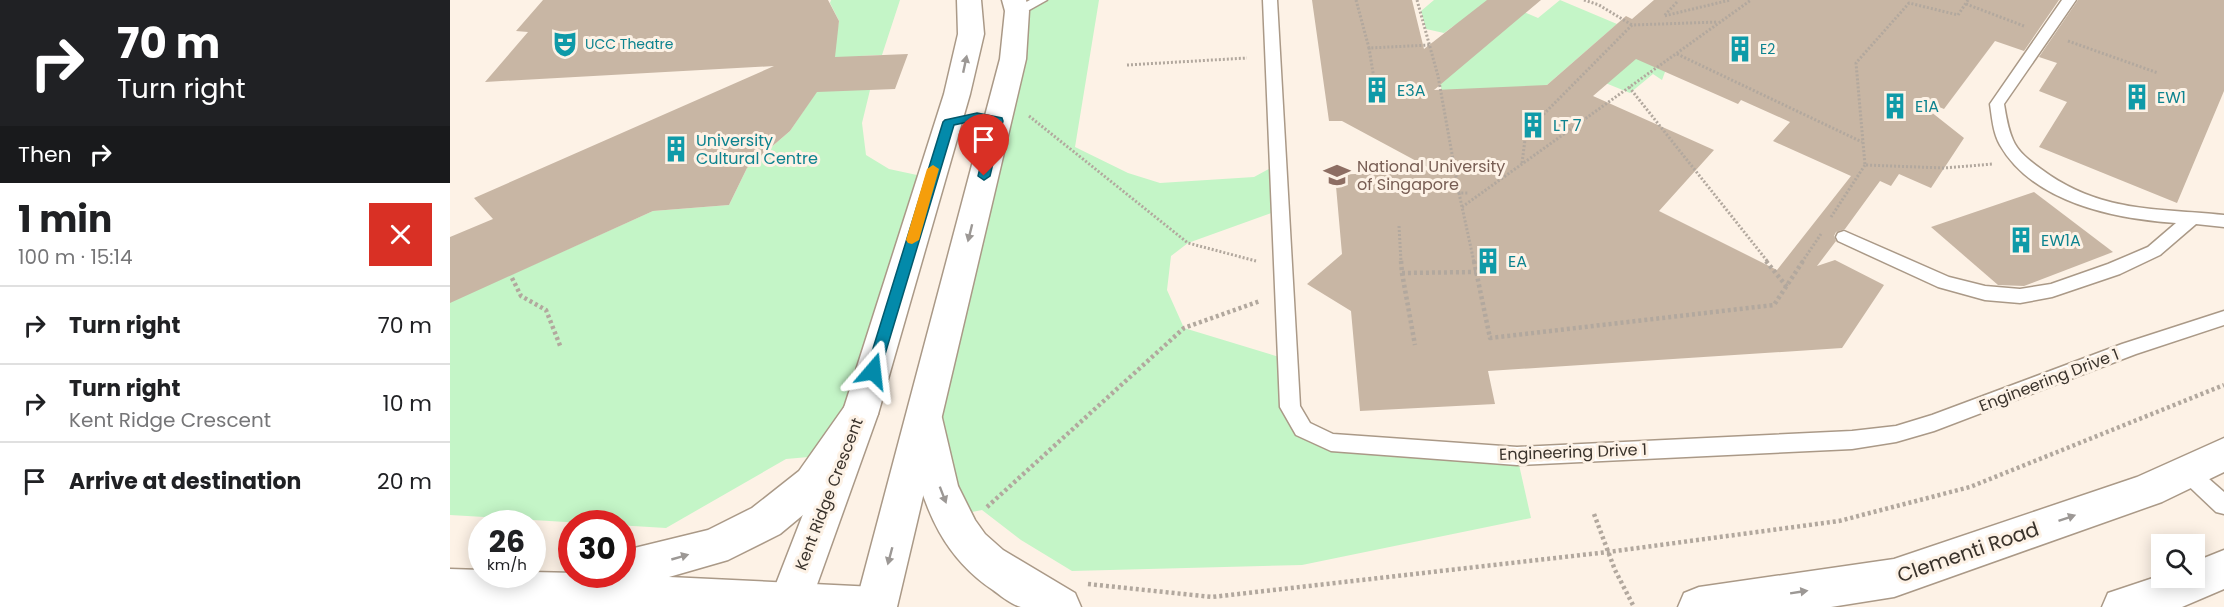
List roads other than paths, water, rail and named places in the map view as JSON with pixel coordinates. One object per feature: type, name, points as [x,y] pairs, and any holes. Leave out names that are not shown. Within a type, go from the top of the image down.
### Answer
[{"type":"street","name":"Kent Ridge Crescent","points":[[788,605],[860,414],[953,108],[971,34],[969,0]]},
{"type":"street","points":[[971,34],[1015,6]]},
{"type":"street","points":[[450,590],[754,600],[788,605],[875,607],[1013,59],[1015,6]]},
{"type":"street","points":[[953,108],[977,116],[1000,108]]},
{"type":"street","points":[[636,566],[714,547],[766,521],[813,483],[860,414]]},
{"type":"street","points":[[924,418],[928,447],[941,493],[972,548],[1010,576],[1068,593]]},
{"type":"street","name":"Clementi Road","points":[[1699,607],[1894,578],[2148,490],[2224,454]]},
{"type":"street","points":[[2123,607],[2181,588],[2224,569]]},
{"type":"street","points":[[514,593],[558,583]]},
{"type":"lane","points":[[1015,6],[1040,0]]},
{"type":"lane","name":"Engineering Drive 1","points":[[1270,0],[1290,407],[1303,429],[1331,442],[1517,456],[1840,441],[1896,434],[1934,423],[2129,350],[2224,318]]},
{"type":"lane","points":[[2069,0],[1997,104],[2000,124],[2007,144],[2026,166],[2058,188],[2091,202],[2122,212],[2224,221]]},
{"type":"lane","points":[[1844,237],[1944,282],[1985,293],[2020,296],[2052,290],[2154,251],[2193,218]]},
{"type":"lane","points":[[2186,471],[2224,505]]},
{"type":"place","name":"UCC Theatre","points":[[565,44]]},
{"type":"place","name":"E2","points":[[1740,49]]},
{"type":"place","name":"E3A","points":[[1377,90]]},
{"type":"place","name":"EW1","points":[[2137,97]]},
{"type":"place","name":"E1A","points":[[1895,106]]},
{"type":"place","name":"LT 7","points":[[1533,125]]},
{"type":"place","name":"University Cultural Centre","points":[[676,149]]},
{"type":"place","name":"National University of Singapore","points":[[1337,175]]},
{"type":"place","name":"EW1A","points":[[2021,240]]},
{"type":"place","name":"EA","points":[[1488,261]]}]
